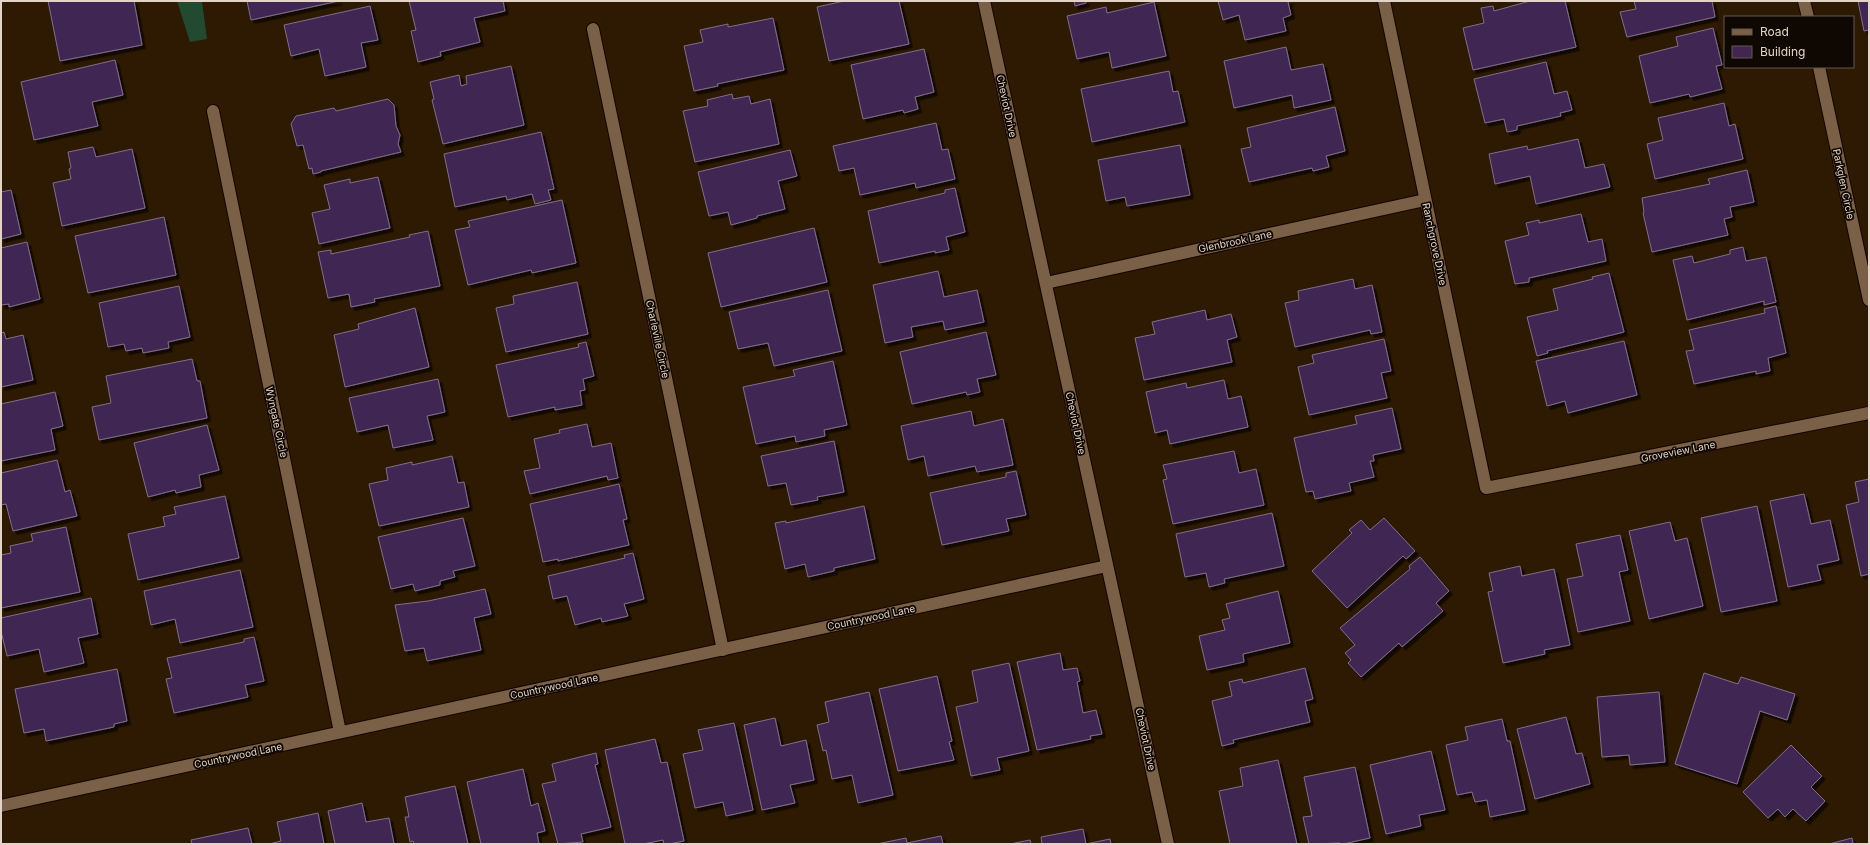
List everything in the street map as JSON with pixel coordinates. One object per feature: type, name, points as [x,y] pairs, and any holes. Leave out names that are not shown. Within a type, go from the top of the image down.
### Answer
[{"type":"street","name":"Cheviot Drive","points":[[984,1],[1168,844]]},
{"type":"street","name":"Ranchgrove Drive","points":[[1384,1],[1486,488]]},
{"type":"street","points":[[1804,1],[1808,16]]},
{"type":"street","name":"Charleville Circle","points":[[593,29],[723,650]]},
{"type":"street","name":"Parkglen Circle","points":[[1818,68],[1869,300]]},
{"type":"street","name":"Wyngate Circle","points":[[213,111],[340,732]]},
{"type":"street","name":"Glenbrook Lane","points":[[1046,283],[1425,200]]},
{"type":"street","name":"Groveview Lane","points":[[1486,488],[1869,413]]},
{"type":"street","name":"Countrywood Lane","points":[[1,806],[1108,566]]},
{"type":"green space","points":[[177,1],[202,1],[207,39],[190,42]]},
{"type":"building","points":[[48,1],[134,1],[142,45],[60,61]]},
{"type":"building","points":[[247,1],[339,1],[251,20]]},
{"type":"building","points":[[409,1],[503,1],[505,11],[474,18],[480,42],[440,52],[441,56],[418,62],[411,31],[416,30]]},
{"type":"building","points":[[844,1],[899,1],[909,44],[829,61],[817,7]]},
{"type":"building","points":[[1074,1],[1086,1],[1086,3],[1075,6]]},
{"type":"building","points":[[1218,1],[1291,1],[1288,2],[1291,15],[1283,18],[1286,31],[1245,40],[1239,15],[1223,20]]},
{"type":"building","points":[[1530,1],[1565,1],[1576,47],[1473,70],[1463,28],[1484,23],[1481,8],[1493,6],[1494,11]]},
{"type":"building","points":[[1634,1],[1712,1],[1715,17],[1627,37],[1620,12],[1636,9]]},
{"type":"building","points":[[1858,1],[1869,1],[1869,30],[1864,31]]},
{"type":"building","points":[[1154,2],[1166,56],[1112,68],[1109,52],[1077,59],[1067,16],[1106,7],[1107,13]]},
{"type":"building","points":[[370,6],[378,40],[361,43],[366,67],[325,76],[319,49],[291,56],[284,25]]},
{"type":"building","points":[[773,18],[784,70],[717,84],[718,86],[694,91],[684,46],[703,42],[700,30],[728,24],[728,27]]},
{"type":"building","points":[[1713,28],[1722,65],[1716,66],[1722,89],[1690,97],[1689,94],[1650,103],[1639,56],[1678,46],[1676,37]]},
{"type":"building","points":[[1286,47],[1291,70],[1323,64],[1331,100],[1294,108],[1292,95],[1234,108],[1224,61]]},
{"type":"building","points":[[924,49],[934,92],[915,97],[918,109],[904,113],[903,110],[863,119],[851,65]]},
{"type":"building","points":[[115,60],[123,95],[92,102],[98,126],[34,140],[21,82]]},
{"type":"building","points":[[1546,62],[1554,94],[1567,91],[1572,110],[1560,113],[1561,116],[1517,126],[1517,130],[1507,132],[1504,119],[1485,123],[1474,79]]},
{"type":"building","points":[[511,66],[524,125],[443,144],[432,100],[434,99],[430,82],[459,75],[461,86],[467,84],[466,76]]},
{"type":"building","points":[[1169,71],[1173,92],[1178,91],[1185,122],[1092,142],[1081,89]]},
{"type":"building","points":[[732,94],[733,99],[749,96],[751,104],[770,99],[779,144],[695,162],[683,111],[708,106],[707,100]]},
{"type":"building","points":[[388,99],[394,105],[396,126],[400,135],[398,144],[401,152],[313,174],[312,168],[309,169],[303,145],[297,146],[291,124],[296,116],[334,108],[336,111]]},
{"type":"building","points":[[1724,103],[1729,126],[1735,124],[1743,159],[1655,179],[1647,144],[1663,140],[1658,118]]},
{"type":"building","points":[[1335,107],[1345,151],[1326,156],[1329,167],[1313,171],[1312,168],[1249,182],[1241,149],[1251,147],[1247,128]]},
{"type":"building","points":[[936,123],[942,150],[948,149],[955,179],[916,188],[915,183],[860,195],[854,168],[839,171],[833,146]]},
{"type":"building","points":[[541,132],[554,189],[548,190],[551,200],[535,204],[532,194],[507,200],[506,196],[455,207],[444,154]]},
{"type":"building","points":[[1578,139],[1585,168],[1604,164],[1610,187],[1536,204],[1530,176],[1495,184],[1489,154],[1527,146],[1528,150]]},
{"type":"building","points":[[1180,145],[1190,195],[1127,206],[1125,197],[1106,201],[1098,160]]},
{"type":"building","points":[[93,147],[96,157],[132,149],[145,208],[62,226],[53,183],[71,179],[69,169],[71,168],[68,152]]},
{"type":"building","points":[[790,150],[797,176],[778,181],[785,209],[757,216],[757,218],[731,225],[728,212],[709,216],[698,172]]},
{"type":"building","points":[[1747,170],[1754,202],[1730,207],[1732,217],[1724,219],[1728,235],[1652,252],[1643,213],[1642,198],[1710,184],[1708,179]]},
{"type":"building","points":[[378,177],[390,228],[319,244],[312,213],[330,209],[324,185],[350,179],[350,183]]},
{"type":"building","points":[[955,188],[965,232],[946,237],[949,250],[935,253],[935,251],[879,263],[868,211],[945,193],[945,190]]},
{"type":"building","points":[[11,190],[21,234],[1,239],[1,192]]},
{"type":"building","points":[[562,200],[576,263],[532,273],[531,270],[468,285],[455,230],[470,227],[468,221]]},
{"type":"building","points":[[1581,214],[1588,242],[1602,239],[1606,261],[1529,278],[1529,282],[1515,284],[1505,241],[1529,235],[1526,223],[1539,220],[1539,223]]},
{"type":"building","points":[[164,217],[176,275],[88,293],[75,236]]},
{"type":"building","points":[[814,228],[827,282],[721,307],[708,253]]},
{"type":"building","points":[[428,231],[440,286],[374,299],[375,302],[351,307],[349,294],[328,298],[318,252],[331,250],[331,254],[410,237],[409,235]]},
{"type":"building","points":[[27,242],[40,299],[9,307],[9,304],[1,305],[1,248]]},
{"type":"building","points":[[1743,247],[1746,261],[1766,257],[1776,302],[1764,305],[1764,301],[1687,320],[1673,260],[1692,256],[1694,263],[1730,254],[1730,250]]},
{"type":"building","points":[[938,271],[944,297],[977,290],[984,322],[945,330],[943,321],[911,327],[913,337],[885,343],[873,285]]},
{"type":"building","points":[[1609,273],[1624,332],[1547,351],[1548,353],[1537,356],[1527,317],[1558,310],[1553,289],[1593,279],[1592,277]]},
{"type":"building","points":[[1353,279],[1355,289],[1372,285],[1382,332],[1371,334],[1370,330],[1295,347],[1285,303],[1299,300],[1298,291]]},
{"type":"building","points":[[577,282],[588,334],[506,352],[496,308],[514,304],[513,296]]},
{"type":"building","points":[[179,286],[190,337],[168,342],[169,348],[143,353],[142,348],[126,351],[124,344],[108,347],[99,303]]},
{"type":"building","points":[[828,290],[842,351],[774,366],[768,343],[738,349],[729,312]]},
{"type":"building","points":[[1776,306],[1786,353],[1768,358],[1770,371],[1756,374],[1756,371],[1694,384],[1686,351],[1694,350],[1689,330],[1765,313],[1764,309]]},
{"type":"building","points":[[415,308],[429,367],[345,387],[334,335],[359,329],[358,324]]},
{"type":"building","points":[[1205,310],[1207,320],[1231,314],[1237,337],[1227,340],[1232,362],[1144,380],[1135,338],[1155,334],[1152,322]]},
{"type":"building","points":[[4,332],[6,339],[23,335],[33,380],[1,387],[1,333]]},
{"type":"building","points":[[986,332],[996,375],[977,379],[980,392],[967,395],[966,392],[912,404],[900,352]]},
{"type":"building","points":[[1384,339],[1391,371],[1381,373],[1387,398],[1309,415],[1298,367],[1314,363],[1312,355]]},
{"type":"building","points":[[1624,341],[1637,395],[1568,413],[1565,401],[1547,406],[1536,361]]},
{"type":"building","points":[[586,342],[594,376],[583,379],[585,390],[580,391],[582,405],[555,410],[555,407],[508,417],[496,365],[579,347],[578,344]]},
{"type":"building","points":[[192,359],[197,381],[200,381],[207,418],[99,440],[92,407],[111,403],[106,376]]},
{"type":"building","points":[[833,361],[847,425],[824,430],[825,436],[796,442],[795,436],[756,444],[743,387],[795,376],[793,370]]},
{"type":"building","points":[[438,379],[445,412],[427,416],[433,440],[393,448],[388,425],[357,432],[349,398]]},
{"type":"building","points":[[1224,380],[1228,399],[1241,396],[1248,427],[1170,444],[1167,430],[1155,433],[1146,392],[1186,383],[1187,388]]},
{"type":"building","points":[[55,392],[63,426],[51,429],[55,450],[1,461],[1,404]]},
{"type":"building","points":[[1392,408],[1401,449],[1373,455],[1374,461],[1370,461],[1374,477],[1349,483],[1351,491],[1315,499],[1313,491],[1306,492],[1294,438],[1357,424],[1355,416]]},
{"type":"building","points":[[971,411],[974,426],[1003,419],[1013,465],[977,472],[975,466],[928,476],[924,456],[908,460],[901,426]]},
{"type":"building","points":[[587,424],[592,447],[611,443],[618,478],[608,480],[607,476],[530,494],[524,471],[540,468],[534,439],[560,433],[559,430]]},
{"type":"building","points":[[207,425],[219,470],[199,475],[201,487],[176,493],[175,490],[148,497],[134,443]]},
{"type":"building","points":[[834,441],[844,492],[817,497],[818,500],[791,505],[786,483],[768,486],[761,456]]},
{"type":"building","points":[[1234,451],[1239,473],[1256,469],[1264,505],[1173,524],[1163,480],[1167,479],[1163,465]]},
{"type":"building","points":[[452,456],[458,483],[464,482],[469,507],[379,526],[369,484],[388,480],[386,468],[412,462],[412,465]]},
{"type":"building","points":[[57,460],[65,492],[70,490],[77,516],[13,531],[6,504],[1,505],[1,473]]},
{"type":"building","points":[[1016,471],[1026,515],[1006,519],[1009,531],[942,545],[930,493],[1006,477],[1006,473]]},
{"type":"building","points":[[1869,479],[1869,574],[1861,576],[1846,505],[1859,502],[1855,482]]},
{"type":"building","points":[[619,484],[627,519],[623,520],[629,545],[558,561],[558,559],[543,562],[530,504]]},
{"type":"building","points":[[1804,494],[1811,524],[1830,520],[1839,560],[1817,565],[1821,580],[1788,587],[1770,501]]},
{"type":"building","points":[[225,496],[239,558],[138,580],[128,534],[165,526],[163,517],[176,514],[174,507]]},
{"type":"building","points":[[864,506],[875,559],[834,568],[834,571],[808,577],[805,564],[785,569],[775,523],[786,521],[786,523]]},
{"type":"building","points":[[1757,506],[1777,601],[1721,612],[1701,518]]},
{"type":"building","points":[[1272,513],[1284,566],[1224,579],[1225,583],[1209,587],[1206,573],[1185,577],[1176,534]]},
{"type":"building","points":[[463,518],[475,566],[453,571],[455,577],[440,581],[440,585],[415,591],[413,584],[391,589],[378,537]]},
{"type":"building","points":[[1384,518],[1415,551],[1406,559],[1403,556],[1347,608],[1312,571],[1352,533],[1349,530],[1361,520],[1370,530]]},
{"type":"building","points":[[1670,522],[1675,541],[1687,538],[1703,606],[1649,619],[1629,531]]},
{"type":"building","points":[[66,527],[80,592],[1,608],[1,555],[11,553],[10,546],[33,541],[31,534]]},
{"type":"building","points":[[1620,535],[1628,570],[1619,572],[1630,621],[1578,632],[1567,579],[1583,576],[1576,544]]},
{"type":"building","points":[[633,553],[644,599],[624,604],[628,616],[602,622],[601,618],[575,625],[567,596],[553,599],[548,576],[625,558],[624,555]]},
{"type":"building","points":[[1420,557],[1449,591],[1436,603],[1443,611],[1402,647],[1399,643],[1361,677],[1348,663],[1351,660],[1345,653],[1355,645],[1340,628],[1410,569],[1409,566]]},
{"type":"building","points":[[1520,566],[1522,576],[1554,569],[1570,645],[1544,650],[1545,654],[1503,663],[1488,592],[1493,591],[1489,573]]},
{"type":"building","points":[[240,570],[253,627],[180,643],[175,619],[151,625],[144,591]]},
{"type":"building","points":[[485,589],[491,614],[474,618],[481,650],[427,661],[424,648],[405,651],[395,605],[428,601]]},
{"type":"building","points":[[1278,591],[1290,643],[1243,654],[1244,662],[1207,670],[1199,636],[1225,630],[1222,620],[1230,618],[1226,604]]},
{"type":"building","points":[[91,598],[98,634],[78,638],[84,663],[44,672],[39,649],[7,656],[1,631],[1,618]]},
{"type":"building","points":[[254,637],[264,681],[245,685],[248,697],[174,713],[166,679],[172,678],[167,658],[244,642],[244,639]]},
{"type":"building","points":[[1060,653],[1063,670],[1077,668],[1080,681],[1077,682],[1083,713],[1096,710],[1102,734],[1090,736],[1091,739],[1037,750],[1017,662]]},
{"type":"building","points":[[1009,663],[1029,751],[997,758],[1000,770],[971,776],[956,707],[978,702],[972,671]]},
{"type":"building","points":[[1305,668],[1313,699],[1305,701],[1310,722],[1233,740],[1234,743],[1222,746],[1212,701],[1232,696],[1229,682],[1242,679],[1243,683]]},
{"type":"building","points":[[117,669],[127,721],[114,724],[114,727],[46,741],[44,729],[24,733],[15,689]]},
{"type":"building","points":[[1704,673],[1738,684],[1741,677],[1795,694],[1787,720],[1760,711],[1737,784],[1675,764]]},
{"type":"building","points":[[937,676],[952,741],[949,742],[954,760],[898,771],[879,689]]},
{"type":"building","points":[[869,692],[893,795],[858,803],[852,775],[832,779],[826,750],[823,751],[817,725],[829,722],[825,702]]},
{"type":"building","points":[[1659,692],[1665,762],[1630,765],[1629,755],[1602,757],[1597,697]]},
{"type":"building","points":[[1566,717],[1576,754],[1582,753],[1590,784],[1535,799],[1517,729]]},
{"type":"building","points":[[775,718],[781,746],[806,740],[814,780],[790,785],[795,803],[762,810],[744,725]]},
{"type":"building","points":[[1502,719],[1507,741],[1510,741],[1525,810],[1490,817],[1487,800],[1475,802],[1472,792],[1457,795],[1446,745],[1468,740],[1465,727]]},
{"type":"building","points":[[734,723],[753,810],[726,816],[723,802],[695,808],[683,754],[703,750],[698,730]]},
{"type":"building","points":[[655,739],[661,763],[667,762],[684,841],[669,844],[664,844],[663,840],[643,844],[625,844],[605,750]]},
{"type":"building","points":[[1791,745],[1822,776],[1811,787],[1825,801],[1806,821],[1793,809],[1785,817],[1778,809],[1768,818],[1743,792]]},
{"type":"building","points":[[1431,751],[1445,810],[1419,815],[1421,826],[1386,834],[1370,765]]},
{"type":"building","points":[[596,753],[598,764],[595,765],[611,827],[581,834],[583,842],[558,844],[542,784],[556,781],[552,764]]},
{"type":"building","points":[[1278,760],[1297,844],[1230,844],[1219,791],[1243,786],[1240,768]]},
{"type":"building","points":[[1355,767],[1370,838],[1343,844],[1309,844],[1303,817],[1312,816],[1304,777]]},
{"type":"building","points":[[523,769],[531,806],[538,803],[545,831],[537,833],[539,844],[481,844],[467,782]]},
{"type":"building","points":[[455,786],[468,844],[414,844],[413,841],[410,842],[405,817],[409,817],[405,797]]},
{"type":"building","points":[[362,803],[366,822],[389,818],[394,844],[335,844],[328,811]]},
{"type":"building","points":[[318,813],[324,844],[269,844],[281,841],[277,822]]},
{"type":"building","points":[[248,828],[252,844],[192,844],[191,840]]},
{"type":"building","points":[[1083,829],[1086,844],[1042,844],[1041,837]]},
{"type":"building","points":[[941,836],[943,844],[877,844],[906,838],[907,843]]},
{"type":"building","points":[[1852,838],[1853,844],[1829,844]]},
{"type":"building","points":[[1110,839],[1111,844],[1086,844]]},
{"type":"building","points":[[1030,840],[1031,844],[1010,844]]}]
